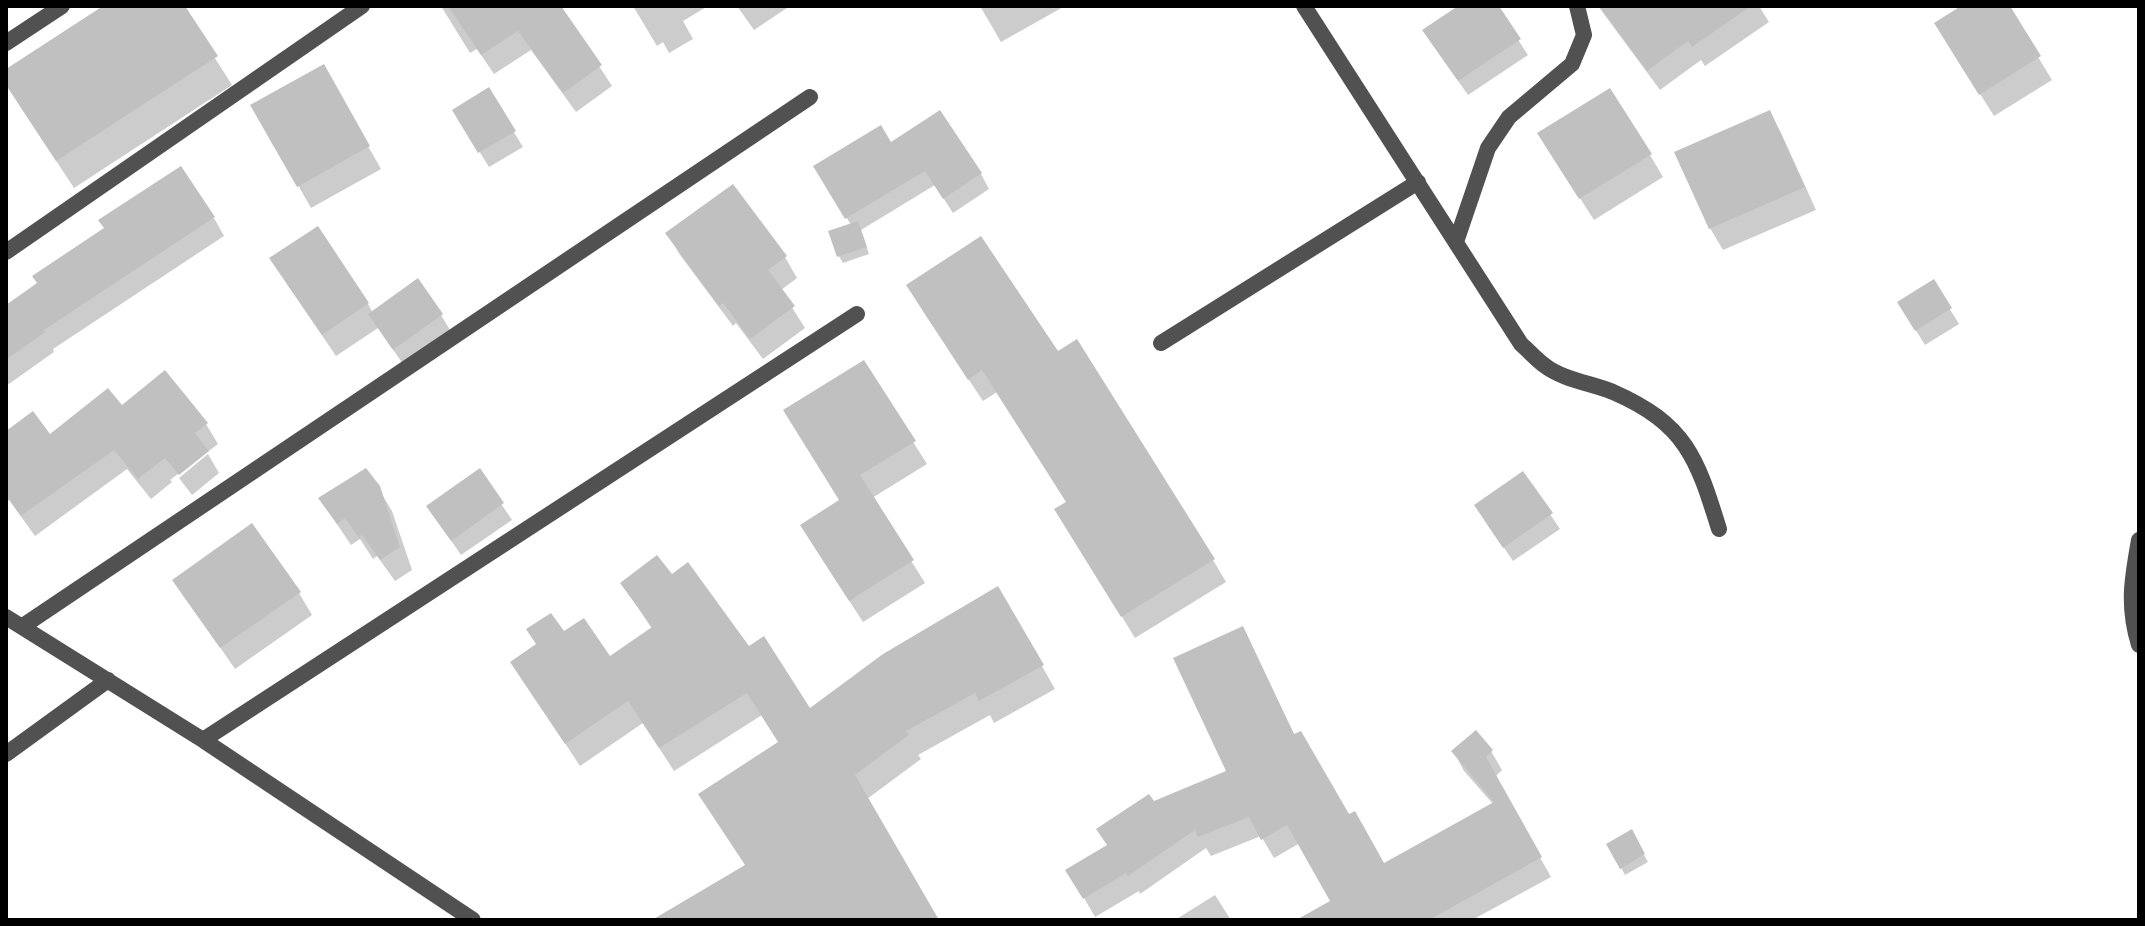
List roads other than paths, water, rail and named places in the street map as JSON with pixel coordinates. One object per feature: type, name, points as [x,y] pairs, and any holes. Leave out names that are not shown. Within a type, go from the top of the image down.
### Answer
[{"type":"street","points":[[6,43],[62,6]]},
{"type":"street","points":[[6,252],[362,6]]},
{"type":"street","points":[[1304,6],[1521,344],[1545,367],[1613,392],[1671,427],[1689,448],[1702,475],[1719,529]]},
{"type":"street","points":[[1456,242],[1488,148],[1509,117],[1572,64],[1584,35],[1577,6]]},
{"type":"street","points":[[23,626],[810,97]]},
{"type":"street","points":[[1161,343],[1418,182]]},
{"type":"street","points":[[203,740],[857,314]]},
{"type":"street","points":[[2139,540],[2130,593],[2132,621],[2139,645]]},
{"type":"street","points":[[6,617],[203,740],[473,920]]},
{"type":"street","points":[[6,754],[108,680]]}]
